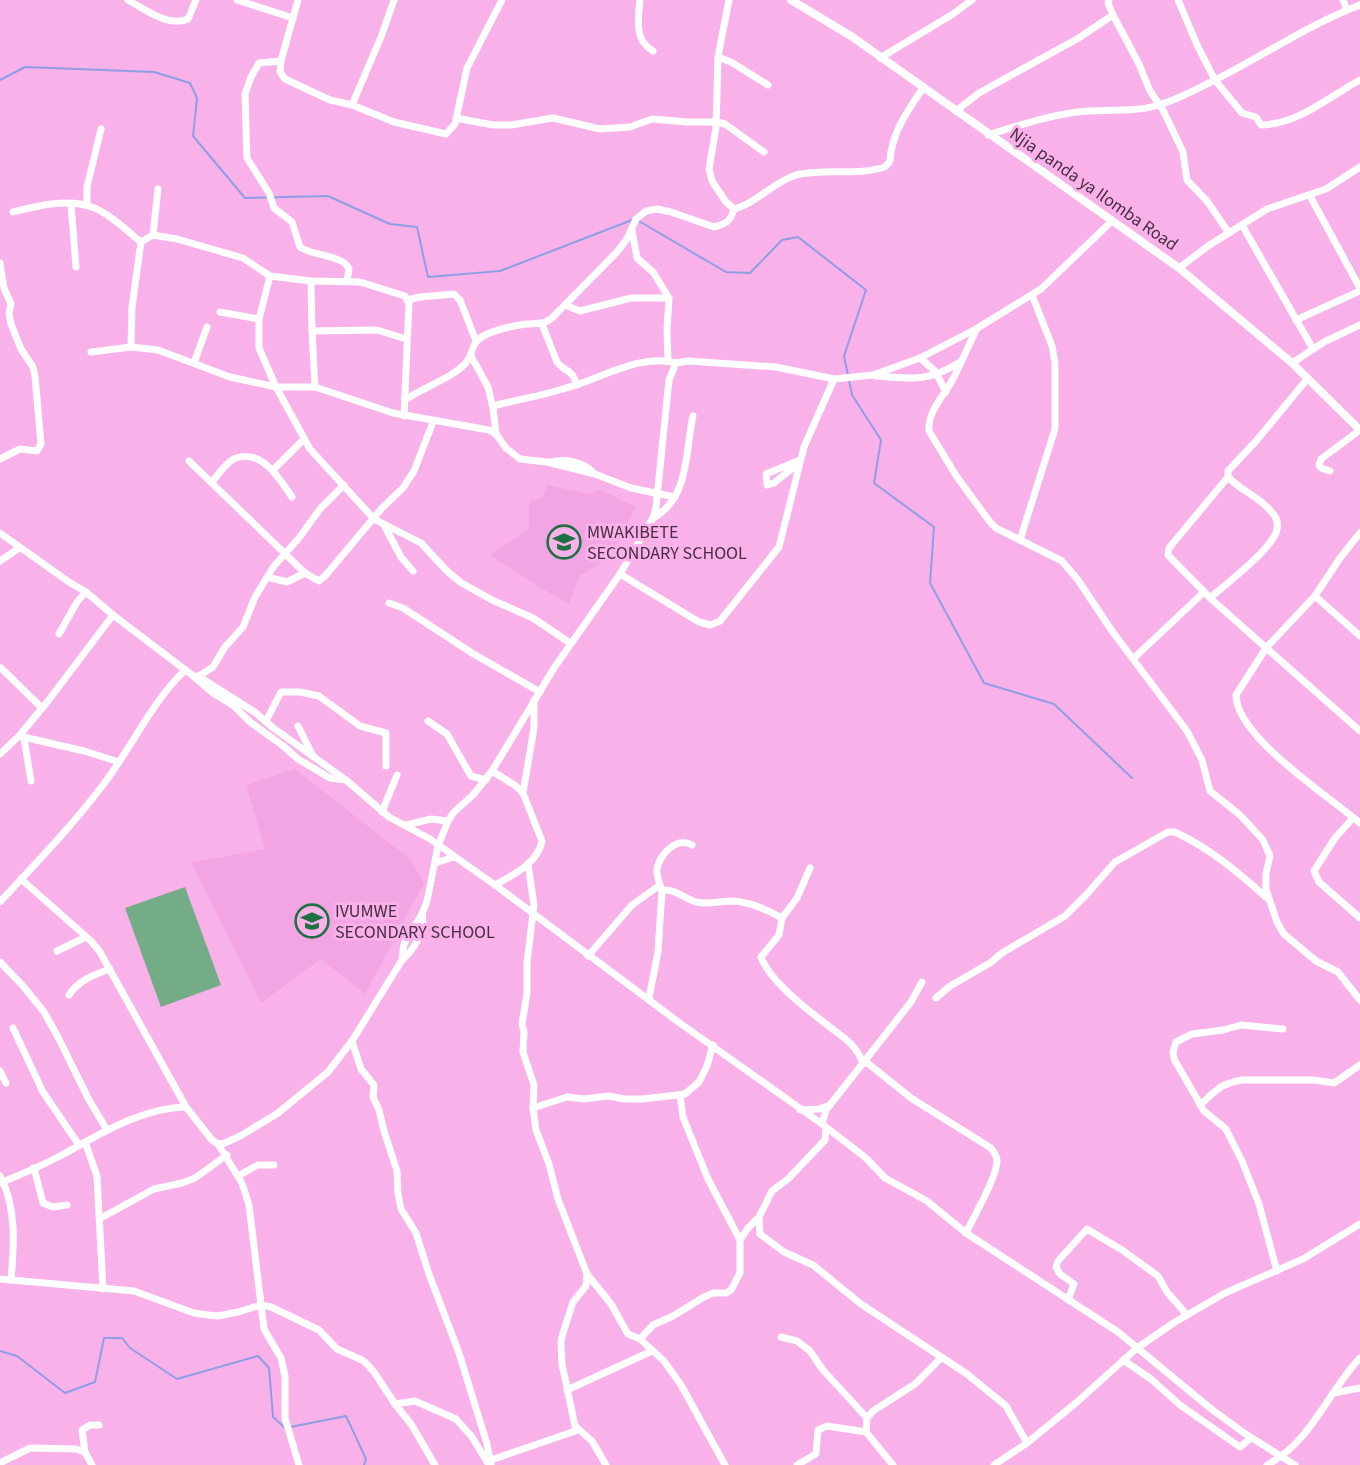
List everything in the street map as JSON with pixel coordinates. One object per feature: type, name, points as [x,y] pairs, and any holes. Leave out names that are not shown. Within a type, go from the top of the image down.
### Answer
[{"type":"main road","name":"Njia panda ya Ilomba Road","points":[[797,1],[851,36],[1179,268],[1292,363],[1360,430]]},
{"type":"street","points":[[128,0],[175,22],[188,19],[196,0]]},
{"type":"street","points":[[237,0],[293,18]]},
{"type":"street","points":[[298,0],[280,61],[280,72],[285,79],[330,100],[352,105],[394,122],[441,134],[450,132],[456,118],[467,68],[500,1]]},
{"type":"street","points":[[352,105],[381,38],[394,0]]},
{"type":"street","points":[[640,0],[638,22],[640,37],[646,47],[652,51]]},
{"type":"street","points":[[729,0],[720,34],[717,122],[709,175],[726,202],[734,209]]},
{"type":"street","points":[[880,58],[972,0]]},
{"type":"street","points":[[1109,0],[1113,15],[1139,64],[1152,96],[1160,105],[1183,152],[1187,180],[1207,201],[1229,233]]},
{"type":"street","points":[[1178,0],[1215,80],[1242,113],[1256,117],[1260,125],[1283,122],[1305,114],[1360,80]]},
{"type":"street","points":[[1343,0],[1347,10]]},
{"type":"street","points":[[988,135],[1024,123],[1075,112],[1130,110],[1160,105],[1241,67],[1295,35],[1360,5]]},
{"type":"street","points":[[956,111],[980,93],[1077,39],[1113,15]]},
{"type":"street","points":[[718,57],[731,62],[768,85]]},
{"type":"street","points":[[280,61],[259,63],[248,85],[244,102],[247,158],[268,193],[273,208],[292,222],[300,247],[344,261],[349,269],[346,281]]},
{"type":"street","points":[[675,497],[624,486],[595,474],[548,462],[520,459],[506,448],[496,434],[488,387],[471,356],[472,346],[476,341],[495,330],[527,324],[542,324],[552,318],[616,253],[627,239],[632,225],[646,211],[657,209],[670,212],[714,227],[729,222],[734,209],[792,176],[885,167],[890,162],[891,146],[896,132],[923,88]]},
{"type":"street","points":[[456,118],[493,125],[520,124],[553,118],[588,128],[608,129],[630,127],[652,119],[717,122],[725,124],[764,152]]},
{"type":"street","points":[[87,205],[87,187],[101,129]]},
{"type":"street","points":[[1179,268],[1208,246],[1279,203],[1310,196],[1342,180],[1360,167]]},
{"type":"street","points":[[153,236],[158,189]]},
{"type":"street","points":[[1296,320],[1360,290],[1310,196]]},
{"type":"street","points":[[13,212],[49,204],[87,205],[101,212],[141,242]]},
{"type":"street","points":[[70,204],[76,267]]},
{"type":"street","points":[[873,375],[920,358],[976,329],[1032,295],[1058,274],[1112,221]]},
{"type":"street","points":[[218,1144],[242,1135],[297,1099],[328,1072],[352,1041],[402,960],[404,944],[422,914],[430,890],[438,846],[448,821],[486,780],[570,643],[620,574],[653,518],[658,493],[672,362],[667,330],[669,298],[653,272],[637,258],[632,238],[632,225]]},
{"type":"street","points":[[1242,225],[1313,349]]},
{"type":"street","points":[[141,242],[153,236],[177,239],[233,254],[270,276],[311,281],[346,281],[405,296],[407,300],[404,416]]},
{"type":"street","points":[[131,347],[132,307],[141,242]]},
{"type":"street","points":[[0,263],[4,288],[11,304],[9,310],[11,324],[21,349],[33,367],[41,444],[37,451],[20,449],[0,459]]},
{"type":"street","points":[[270,276],[259,319],[259,348],[276,387],[303,440],[310,449],[344,485],[355,501],[374,519],[421,543],[460,582],[492,600],[533,618],[570,643]]},
{"type":"street","points":[[311,281],[315,387]]},
{"type":"street","points":[[407,300],[454,294],[460,300],[476,341]]},
{"type":"street","points":[[1020,540],[1055,429],[1053,355],[1046,329],[1032,295]]},
{"type":"street","points":[[565,305],[580,311],[631,298],[669,298]]},
{"type":"street","points":[[220,312],[259,319]]},
{"type":"street","points":[[542,324],[557,362],[561,367],[570,371],[577,385]]},
{"type":"street","points":[[1292,363],[1313,349],[1360,325]]},
{"type":"street","points":[[194,363],[207,327]]},
{"type":"street","points":[[976,329],[946,392],[928,423],[933,439],[957,477],[996,528],[1062,561],[1069,568],[1112,631],[1187,731],[1202,760],[1210,791],[1255,830],[1268,849],[1270,856],[1266,873],[1266,889],[1276,922],[1284,934],[1316,961],[1338,972],[1360,1000]]},
{"type":"street","points":[[312,331],[377,330],[406,339]]},
{"type":"street","points":[[91,352],[131,347],[158,350],[230,377],[276,387],[315,387],[404,416],[466,426],[496,434]]},
{"type":"street","points":[[405,400],[460,368],[471,356]]},
{"type":"street","points":[[920,358],[932,367],[946,392]]},
{"type":"street","points":[[493,408],[497,405],[577,385],[630,366],[688,361],[776,368],[834,379],[873,375],[909,378],[937,375],[962,360]]},
{"type":"street","points":[[1308,378],[1257,440],[1231,467],[1228,477],[1168,551],[1170,558],[1207,595],[1360,731]]},
{"type":"street","points":[[620,574],[699,622],[710,625],[717,623],[779,547],[800,462],[818,413],[834,379]]},
{"type":"street","points":[[653,518],[665,510],[675,497],[683,479],[693,416]]},
{"type":"street","points":[[189,460],[305,573],[315,580],[322,579],[403,488],[414,471],[433,422]]},
{"type":"street","points":[[1330,471],[1321,468],[1319,465],[1321,459],[1360,430]]},
{"type":"street","points":[[273,470],[303,440]]},
{"type":"street","points":[[212,482],[237,458],[259,460],[273,470],[292,497]]},
{"type":"street","points":[[800,462],[774,483],[767,485],[766,474],[800,462]]},
{"type":"street","points":[[1134,658],[1207,595],[1259,555],[1276,534],[1274,515],[1263,503],[1228,477]]},
{"type":"street","points":[[195,675],[213,667],[225,647],[243,627],[267,577],[320,509],[344,485]]},
{"type":"street","points":[[384,525],[401,557],[413,571]]},
{"type":"street","points":[[0,533],[86,592],[185,670],[266,721],[346,780],[382,812],[406,825],[495,885],[588,956],[824,1126],[866,1158],[885,1178],[927,1201],[966,1233],[1118,1332],[1210,1408],[1251,1438],[1295,1465]]},
{"type":"street","points":[[1360,534],[1315,596],[1266,648],[1236,695],[1238,707],[1254,733],[1278,758],[1360,823]]},
{"type":"street","points":[[0,561],[19,548]]},
{"type":"street","points":[[267,577],[287,582],[305,573]]},
{"type":"street","points":[[60,634],[77,602],[86,592]]},
{"type":"street","points":[[1315,596],[1360,636]]},
{"type":"street","points":[[389,603],[403,608],[472,653],[540,692]]},
{"type":"street","points":[[0,754],[22,737],[113,615]]},
{"type":"street","points":[[2,668],[42,708]]},
{"type":"street","points":[[0,902],[83,810],[119,762],[168,687],[185,670]]},
{"type":"street","points":[[195,675],[204,686],[234,706],[250,722],[298,759],[330,778],[346,780]]},
{"type":"street","points":[[266,721],[281,692],[300,692],[319,696],[360,726],[386,733],[386,766]]},
{"type":"street","points":[[523,793],[534,728],[534,700]]},
{"type":"street","points":[[428,721],[447,734],[471,776],[486,780]]},
{"type":"street","points":[[298,726],[314,757]]},
{"type":"street","points":[[22,737],[84,751],[119,762]]},
{"type":"street","points":[[22,737],[31,780]]},
{"type":"street","points":[[492,771],[523,793],[542,841],[540,848],[528,864],[495,885]]},
{"type":"street","points":[[382,812],[396,775]]},
{"type":"street","points":[[1353,818],[1335,838],[1314,871],[1319,882],[1360,918]]},
{"type":"street","points":[[406,825],[431,819],[448,821]]},
{"type":"street","points":[[936,998],[958,981],[1065,915],[1086,896],[1115,862],[1168,832],[1175,832],[1214,853],[1268,899]]},
{"type":"street","points":[[649,998],[658,952],[661,887],[657,867],[663,855],[680,842],[684,841],[692,845]]},
{"type":"street","points":[[435,863],[454,857]]},
{"type":"street","points":[[528,864],[533,913],[527,963],[528,993],[522,1024],[523,1052],[535,1089],[533,1108],[536,1130],[549,1164],[558,1199],[587,1274],[611,1304],[628,1334],[640,1340],[664,1361],[681,1385],[725,1465]]},
{"type":"street","points":[[810,868],[797,898],[782,918],[779,935],[762,954],[762,960],[771,974],[788,991],[854,1046],[864,1062],[911,1098],[991,1149],[996,1156],[997,1165],[966,1233]]},
{"type":"street","points":[[21,879],[86,936],[100,952],[186,1107],[227,1155],[238,1176],[249,1204],[265,1332],[281,1358],[285,1376],[285,1418],[299,1465]]},
{"type":"street","points":[[588,956],[632,905],[661,887],[703,903],[735,901],[749,904],[782,918]]},
{"type":"street","points":[[57,951],[86,936]]},
{"type":"street","points":[[0,962],[44,1012],[107,1130]]},
{"type":"street","points":[[69,995],[89,976],[110,969]]},
{"type":"street","points":[[740,1240],[759,1217],[772,1191],[788,1179],[825,1140],[825,1112],[911,1002],[922,982]]},
{"type":"street","points":[[1277,1270],[1259,1204],[1242,1161],[1226,1129],[1208,1116],[1200,1105],[1174,1059],[1174,1047],[1180,1038],[1241,1025],[1283,1029]]},
{"type":"street","points":[[13,1028],[43,1092],[82,1143],[95,1167],[101,1218],[103,1289]]},
{"type":"street","points":[[352,1041],[361,1068],[374,1085],[374,1096],[385,1138],[397,1171],[401,1209],[416,1233],[459,1353],[490,1463]]},
{"type":"street","points":[[533,1108],[567,1097],[584,1099],[608,1096],[643,1100],[680,1095],[699,1082],[707,1066],[713,1045]]},
{"type":"street","points":[[1200,1105],[1219,1086],[1232,1081],[1314,1080],[1335,1083],[1360,1065]]},
{"type":"street","points":[[0,1071],[6,1083]]},
{"type":"street","points":[[640,1340],[653,1325],[673,1316],[709,1294],[726,1293],[731,1290],[740,1273],[740,1240],[708,1179],[683,1118],[680,1095]]},
{"type":"street","points":[[800,1110],[819,1109],[830,1105]]},
{"type":"street","points":[[11,1280],[14,1248],[12,1225],[1,1181],[34,1168],[107,1130],[159,1110],[186,1107]]},
{"type":"street","points":[[101,1218],[154,1189],[195,1178],[227,1155]]},
{"type":"street","points":[[238,1176],[258,1165],[274,1165]]},
{"type":"street","points":[[34,1168],[44,1203],[53,1206],[67,1205]]},
{"type":"street","points":[[759,1217],[760,1234],[770,1243],[794,1258],[813,1265],[861,1304],[910,1334],[941,1358],[967,1374],[1006,1406],[1027,1443]]},
{"type":"street","points":[[994,1465],[1027,1443],[1137,1348],[1187,1315],[1226,1293],[1303,1259],[1360,1224]]},
{"type":"street","points":[[1068,1300],[1074,1284],[1060,1274],[1056,1267],[1058,1261],[1087,1229],[1122,1250],[1158,1276],[1167,1292],[1187,1315]]},
{"type":"street","points":[[587,1274],[586,1286],[573,1302],[561,1342],[562,1364],[573,1420],[578,1430],[592,1441],[606,1465]]},
{"type":"street","points":[[0,1279],[134,1291],[194,1313],[218,1316],[261,1305],[319,1330],[337,1349],[362,1360],[378,1377],[394,1404],[411,1424],[435,1465]]},
{"type":"street","points":[[781,1337],[797,1341],[810,1352],[823,1370],[867,1418]]},
{"type":"street","points":[[567,1390],[652,1351]]},
{"type":"street","points":[[866,1432],[867,1418],[876,1408],[915,1384],[941,1358]]},
{"type":"street","points":[[1267,1465],[1282,1457],[1305,1435],[1345,1374],[1360,1358]]},
{"type":"street","points":[[1123,1360],[1151,1379],[1180,1405],[1240,1447],[1251,1438]]},
{"type":"street","points":[[1334,1393],[1360,1388]]},
{"type":"street","points":[[394,1404],[416,1401],[456,1419],[490,1463]]},
{"type":"street","points":[[92,1465],[85,1452],[82,1430],[90,1425],[99,1425]]},
{"type":"street","points":[[797,1465],[816,1454],[818,1430],[821,1427],[847,1428],[866,1432],[893,1465]]},
{"type":"street","points":[[490,1463],[578,1430]]},
{"type":"street","points":[[2,1459],[30,1448],[76,1449],[85,1452]]},
{"type":"shaded area","name":"MWAKIBETE SECONDARY SCHOOL","points":[[547,485],[586,494],[601,490],[636,507],[608,559],[579,576],[569,604],[490,555],[529,529],[529,501],[543,498]]},
{"type":"shaded area","name":"IVUMWE SECONDARY SCHOOL","points":[[295,769],[411,860],[424,883],[365,994],[321,959],[261,1003],[191,863],[265,849],[246,785]]},
{"type":"green space","points":[[185,887],[221,985],[161,1007],[125,908]]},
{"type":"waterway","points":[[0,80],[25,67],[154,72],[190,83],[197,98],[193,136],[245,198],[328,196],[390,224],[417,227],[428,277],[500,271],[632,220]]},
{"type":"waterway","points":[[637,220],[726,272],[750,273],[782,240],[798,237],[866,290],[844,356],[852,395],[881,440],[874,483],[934,527],[930,583],[984,683],[1054,704],[1132,778]]},
{"type":"waterway","points":[[0,1351],[17,1356],[65,1393],[95,1382],[104,1338],[122,1338],[130,1348],[177,1379],[258,1356],[269,1368],[273,1417],[285,1428],[346,1416],[366,1459],[364,1465]]},
{"type":"place","name":"MWAKIBETE SECONDARY SCHOOL","points":[[564,542]]},
{"type":"place","name":"IVUMWE SECONDARY SCHOOL","points":[[312,921]]}]
